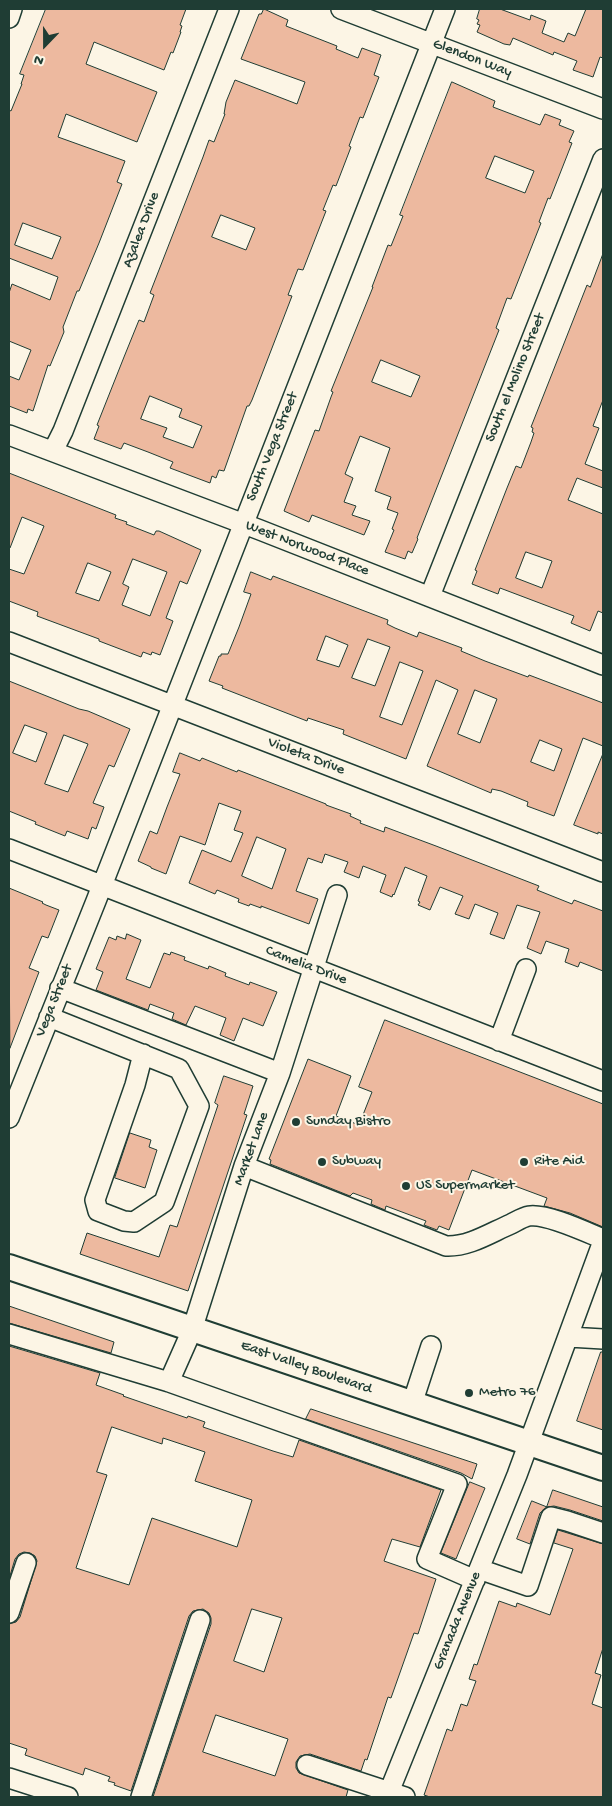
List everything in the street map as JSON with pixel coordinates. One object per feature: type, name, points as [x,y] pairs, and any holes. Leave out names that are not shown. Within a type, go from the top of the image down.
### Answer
[{"type":"main road","name":"East Valley Boulevard","points":[[9,1267],[603,1468]]},
{"type":"street","points":[[9,18],[12,9]]},
{"type":"street","name":"Azalea Drive","points":[[53,451],[63,431],[229,9]]},
{"type":"street","name":"Glendon Way","points":[[342,9],[603,109]]},
{"type":"street","name":"South Vega Street","points":[[101,884],[445,9]]},
{"type":"street","name":"South el Molino Street","points":[[430,596],[603,159]]},
{"type":"street","name":"West Norwood Place","points":[[9,435],[430,596],[603,665]]},
{"type":"street","name":"Violeta Drive","points":[[9,642],[603,872]]},
{"type":"street","name":"Camelia Drive","points":[[9,849],[603,1082]]},
{"type":"street","name":"Vega Street","points":[[10,1111],[101,884]]},
{"type":"street","name":"Market Lane","points":[[170,1382],[192,1330],[244,1166],[280,1073],[337,895]]},
{"type":"street","points":[[499,1041],[526,969]]},
{"type":"street","points":[[60,988],[280,1073]]},
{"type":"street","points":[[49,1017],[144,1054],[179,1069],[199,1106],[164,1202],[134,1222],[124,1221],[98,1212],[95,1200],[144,1054]]},
{"type":"street","points":[[244,1166],[446,1246],[469,1243],[530,1216],[544,1217],[603,1240]]},
{"type":"street","name":"Granada Avenue","points":[[393,1795],[517,1475],[603,1240]]},
{"type":"street","points":[[9,1334],[170,1382],[457,1484],[427,1559],[477,1575],[528,1586],[551,1517],[603,1533]]},
{"type":"street","points":[[569,1337],[603,1340]]},
{"type":"street","points":[[412,1404],[431,1346]]},
{"type":"street","points":[[9,1613],[26,1563]]},
{"type":"street","points":[[141,1797],[200,1620]]},
{"type":"street","points":[[307,1765],[393,1795]]},
{"type":"street","points":[[9,1778],[68,1797]]},
{"type":"building","points":[[46,9],[186,9],[180,25],[182,26],[181,32],[164,70],[94,42],[86,64],[157,92],[137,142],[66,114],[58,137],[125,161],[117,182],[122,184],[79,291],[77,291],[63,327],[64,332],[50,366],[48,365],[33,411],[28,409],[27,413],[9,406],[9,376],[19,380],[31,350],[9,341],[9,293],[12,284],[50,300],[58,277],[9,258],[9,110],[11,111],[22,84],[24,75],[20,74]],"holes":[[[23,223],[61,237],[52,259],[15,245]]]},
{"type":"building","points":[[264,9],[288,20],[286,26],[337,46],[336,49],[358,58],[362,48],[381,55],[374,75],[379,77],[363,118],[360,117],[336,186],[333,185],[323,210],[326,211],[303,270],[298,269],[288,295],[292,296],[252,400],[249,406],[247,406],[224,471],[219,470],[216,478],[212,476],[210,483],[170,468],[173,462],[148,452],[124,443],[121,449],[94,439],[99,426],[97,425],[139,320],[144,322],[154,295],[150,293],[209,140],[214,142],[235,80],[297,104],[305,82],[241,59],[259,14]],"holes":[[[221,215],[255,228],[246,250],[212,237]],[[150,396],[182,409],[179,417],[202,426],[193,448],[163,437],[167,428],[141,419]]]},
{"type":"building","points":[[480,9],[500,9],[530,20],[531,15],[546,21],[542,33],[564,42],[568,33],[575,36],[586,9],[603,9],[603,58],[600,57],[593,77],[573,70],[577,61],[554,52],[553,55],[513,38],[510,45],[504,44],[477,32],[480,25],[477,24],[479,20],[477,19]]},
{"type":"building","points":[[452,82],[495,101],[493,107],[540,125],[545,114],[561,120],[559,125],[574,131],[569,142],[572,143],[550,199],[548,198],[539,222],[541,223],[511,299],[507,298],[496,328],[499,330],[418,539],[412,553],[408,551],[405,559],[385,552],[394,530],[392,529],[398,513],[387,509],[391,497],[375,491],[390,448],[360,436],[345,474],[353,478],[344,502],[356,506],[352,515],[370,521],[364,535],[312,515],[309,522],[284,511],[315,430],[319,431],[333,392],[331,391],[388,245],[391,246],[403,216],[400,215]],"holes":[[[495,156],[534,171],[525,193],[486,178]],[[381,360],[420,376],[411,397],[372,382]]]},
{"type":"building","points":[[603,254],[603,400],[593,426],[599,428],[585,464],[603,471],[603,488],[577,478],[568,500],[603,514],[603,613],[598,611],[590,631],[571,623],[574,616],[500,588],[498,594],[472,584],[477,571],[475,570],[516,466],[521,468],[531,442],[534,433],[531,427],[587,285],[590,287]],"holes":[[[526,552],[552,561],[542,588],[516,578]]]},
{"type":"building","points":[[9,473],[116,515],[115,518],[127,522],[126,524],[154,535],[156,531],[159,531],[201,550],[187,584],[180,581],[166,618],[173,621],[160,655],[152,652],[151,655],[143,652],[141,657],[37,616],[38,612],[9,601],[9,569],[24,574],[44,526],[22,517],[9,547]],"holes":[[[133,559],[167,572],[150,616],[122,605],[129,587],[123,584]],[[88,563],[111,572],[99,601],[76,593]]]},
{"type":"building","points":[[251,572],[271,580],[273,576],[388,620],[387,624],[417,637],[419,632],[462,648],[461,651],[485,661],[528,677],[529,675],[603,703],[603,746],[583,738],[554,816],[527,806],[528,802],[501,791],[492,789],[491,793],[427,766],[458,690],[436,680],[406,759],[343,734],[344,730],[308,718],[307,721],[222,688],[223,686],[209,681],[219,656],[221,654],[228,654],[239,627],[251,594],[244,592]],"holes":[[[326,636],[348,645],[339,667],[317,660]],[[368,639],[390,647],[375,686],[352,678]],[[400,662],[423,671],[402,725],[380,717]],[[475,690],[497,699],[480,743],[458,734]],[[540,740],[562,749],[554,771],[531,762]]]},
{"type":"building","points":[[9,681],[130,729],[114,767],[109,765],[93,803],[104,807],[96,829],[92,827],[88,839],[67,831],[65,836],[9,811]],"holes":[[[25,725],[47,733],[36,762],[13,753]],[[64,735],[88,744],[68,792],[45,784]]]},
{"type":"building","points":[[180,753],[200,761],[202,758],[351,814],[350,816],[361,821],[360,823],[384,832],[385,827],[539,886],[537,890],[572,904],[574,900],[603,911],[603,971],[580,962],[578,967],[565,962],[569,949],[546,941],[541,954],[527,948],[540,912],[517,905],[504,939],[490,934],[498,913],[475,904],[469,919],[455,914],[463,896],[440,887],[430,910],[418,905],[427,876],[405,867],[392,897],[380,892],[386,875],[363,866],[359,878],[344,872],[348,862],[325,854],[322,863],[308,858],[296,891],[318,899],[309,924],[261,906],[261,908],[250,904],[249,906],[238,902],[239,899],[217,890],[215,894],[189,883],[202,850],[231,862],[243,833],[234,830],[241,811],[219,803],[205,845],[180,836],[166,874],[151,868],[138,861],[150,831],[157,834],[180,774],[173,772]],"holes":[[[257,837],[286,849],[272,889],[242,876]]]},
{"type":"building","points":[[603,754],[603,834],[598,832],[598,834],[574,825]]},
{"type":"building","points":[[9,888],[59,910],[48,938],[42,936],[29,968],[39,972],[10,1048]]},
{"type":"building","points":[[127,934],[141,940],[126,979],[150,988],[164,953],[170,955],[171,952],[185,957],[184,960],[208,969],[209,966],[226,973],[225,976],[249,985],[250,982],[277,992],[263,1026],[243,1018],[234,1041],[220,1035],[226,1018],[195,1006],[186,1025],[172,1019],[174,1013],[150,1004],[148,1010],[96,990],[103,972],[96,969],[109,937],[116,940],[117,936],[125,939]]},
{"type":"building","points":[[385,1020],[603,1104],[603,1227],[570,1213],[544,1206],[547,1198],[472,1170],[449,1230],[439,1226],[437,1230],[424,1225],[426,1221],[386,1206],[385,1210],[371,1204],[372,1200],[353,1193],[350,1196],[270,1164],[271,1160],[269,1159],[308,1059],[351,1076],[336,1116],[359,1125],[372,1092],[359,1087]]},
{"type":"building","points":[[224,1076],[253,1086],[244,1114],[247,1115],[188,1291],[80,1254],[87,1233],[159,1257],[170,1225],[177,1227],[218,1105],[215,1103]]},
{"type":"building","points":[[130,1133],[151,1140],[149,1147],[157,1150],[145,1188],[115,1178]]},
{"type":"building","points":[[9,1306],[114,1342],[111,1353],[9,1323]]},
{"type":"building","points":[[9,1346],[100,1373],[96,1385],[187,1418],[188,1416],[205,1422],[203,1427],[273,1451],[293,1457],[299,1440],[441,1490],[420,1547],[392,1539],[384,1561],[436,1579],[418,1634],[414,1633],[391,1698],[388,1697],[367,1760],[365,1759],[361,1771],[310,1754],[300,1756],[296,1762],[296,1768],[299,1773],[348,1790],[346,1797],[153,1797],[211,1624],[209,1613],[203,1609],[193,1611],[189,1616],[131,1791],[108,1781],[110,1777],[85,1768],[83,1775],[25,1755],[27,1749],[9,1743],[9,1624],[16,1622],[20,1617],[37,1561],[35,1556],[24,1552],[19,1554],[15,1559],[9,1579]],"holes":[[[112,1427],[162,1444],[163,1438],[205,1452],[195,1481],[252,1500],[237,1547],[152,1518],[129,1585],[76,1568],[107,1475],[97,1472]],[[252,1609],[282,1618],[264,1672],[234,1661]],[[216,1715],[288,1739],[275,1776],[203,1752]]]},
{"type":"building","points":[[601,1352],[603,1352],[603,1430],[577,1421]]},
{"type":"building","points":[[311,1409],[477,1464],[472,1479],[461,1473],[306,1419]]},
{"type":"building","points":[[470,1482],[485,1488],[456,1559],[441,1553]]},
{"type":"building","points":[[553,1490],[603,1507],[603,1521],[554,1506],[547,1507]]},
{"type":"building","points":[[532,1501],[547,1507],[540,1513],[530,1544],[517,1539]]},
{"type":"building","points":[[558,1530],[603,1544],[603,1648],[595,1673],[601,1675],[592,1704],[603,1708],[603,1797],[430,1797],[424,1795],[447,1729],[452,1731],[461,1704],[467,1706],[476,1681],[469,1679],[474,1664],[477,1665],[499,1601],[516,1607],[517,1603],[550,1615],[573,1549],[554,1543]]},
{"type":"place","name":"Sunday Bistro","points":[[296,1122]]},
{"type":"place","name":"Subway","points":[[322,1162]]},
{"type":"place","name":"Rite Aid","points":[[524,1162]]},
{"type":"place","name":"US Supermarket","points":[[406,1186]]},
{"type":"place","name":"Metro 76","points":[[469,1393]]}]
